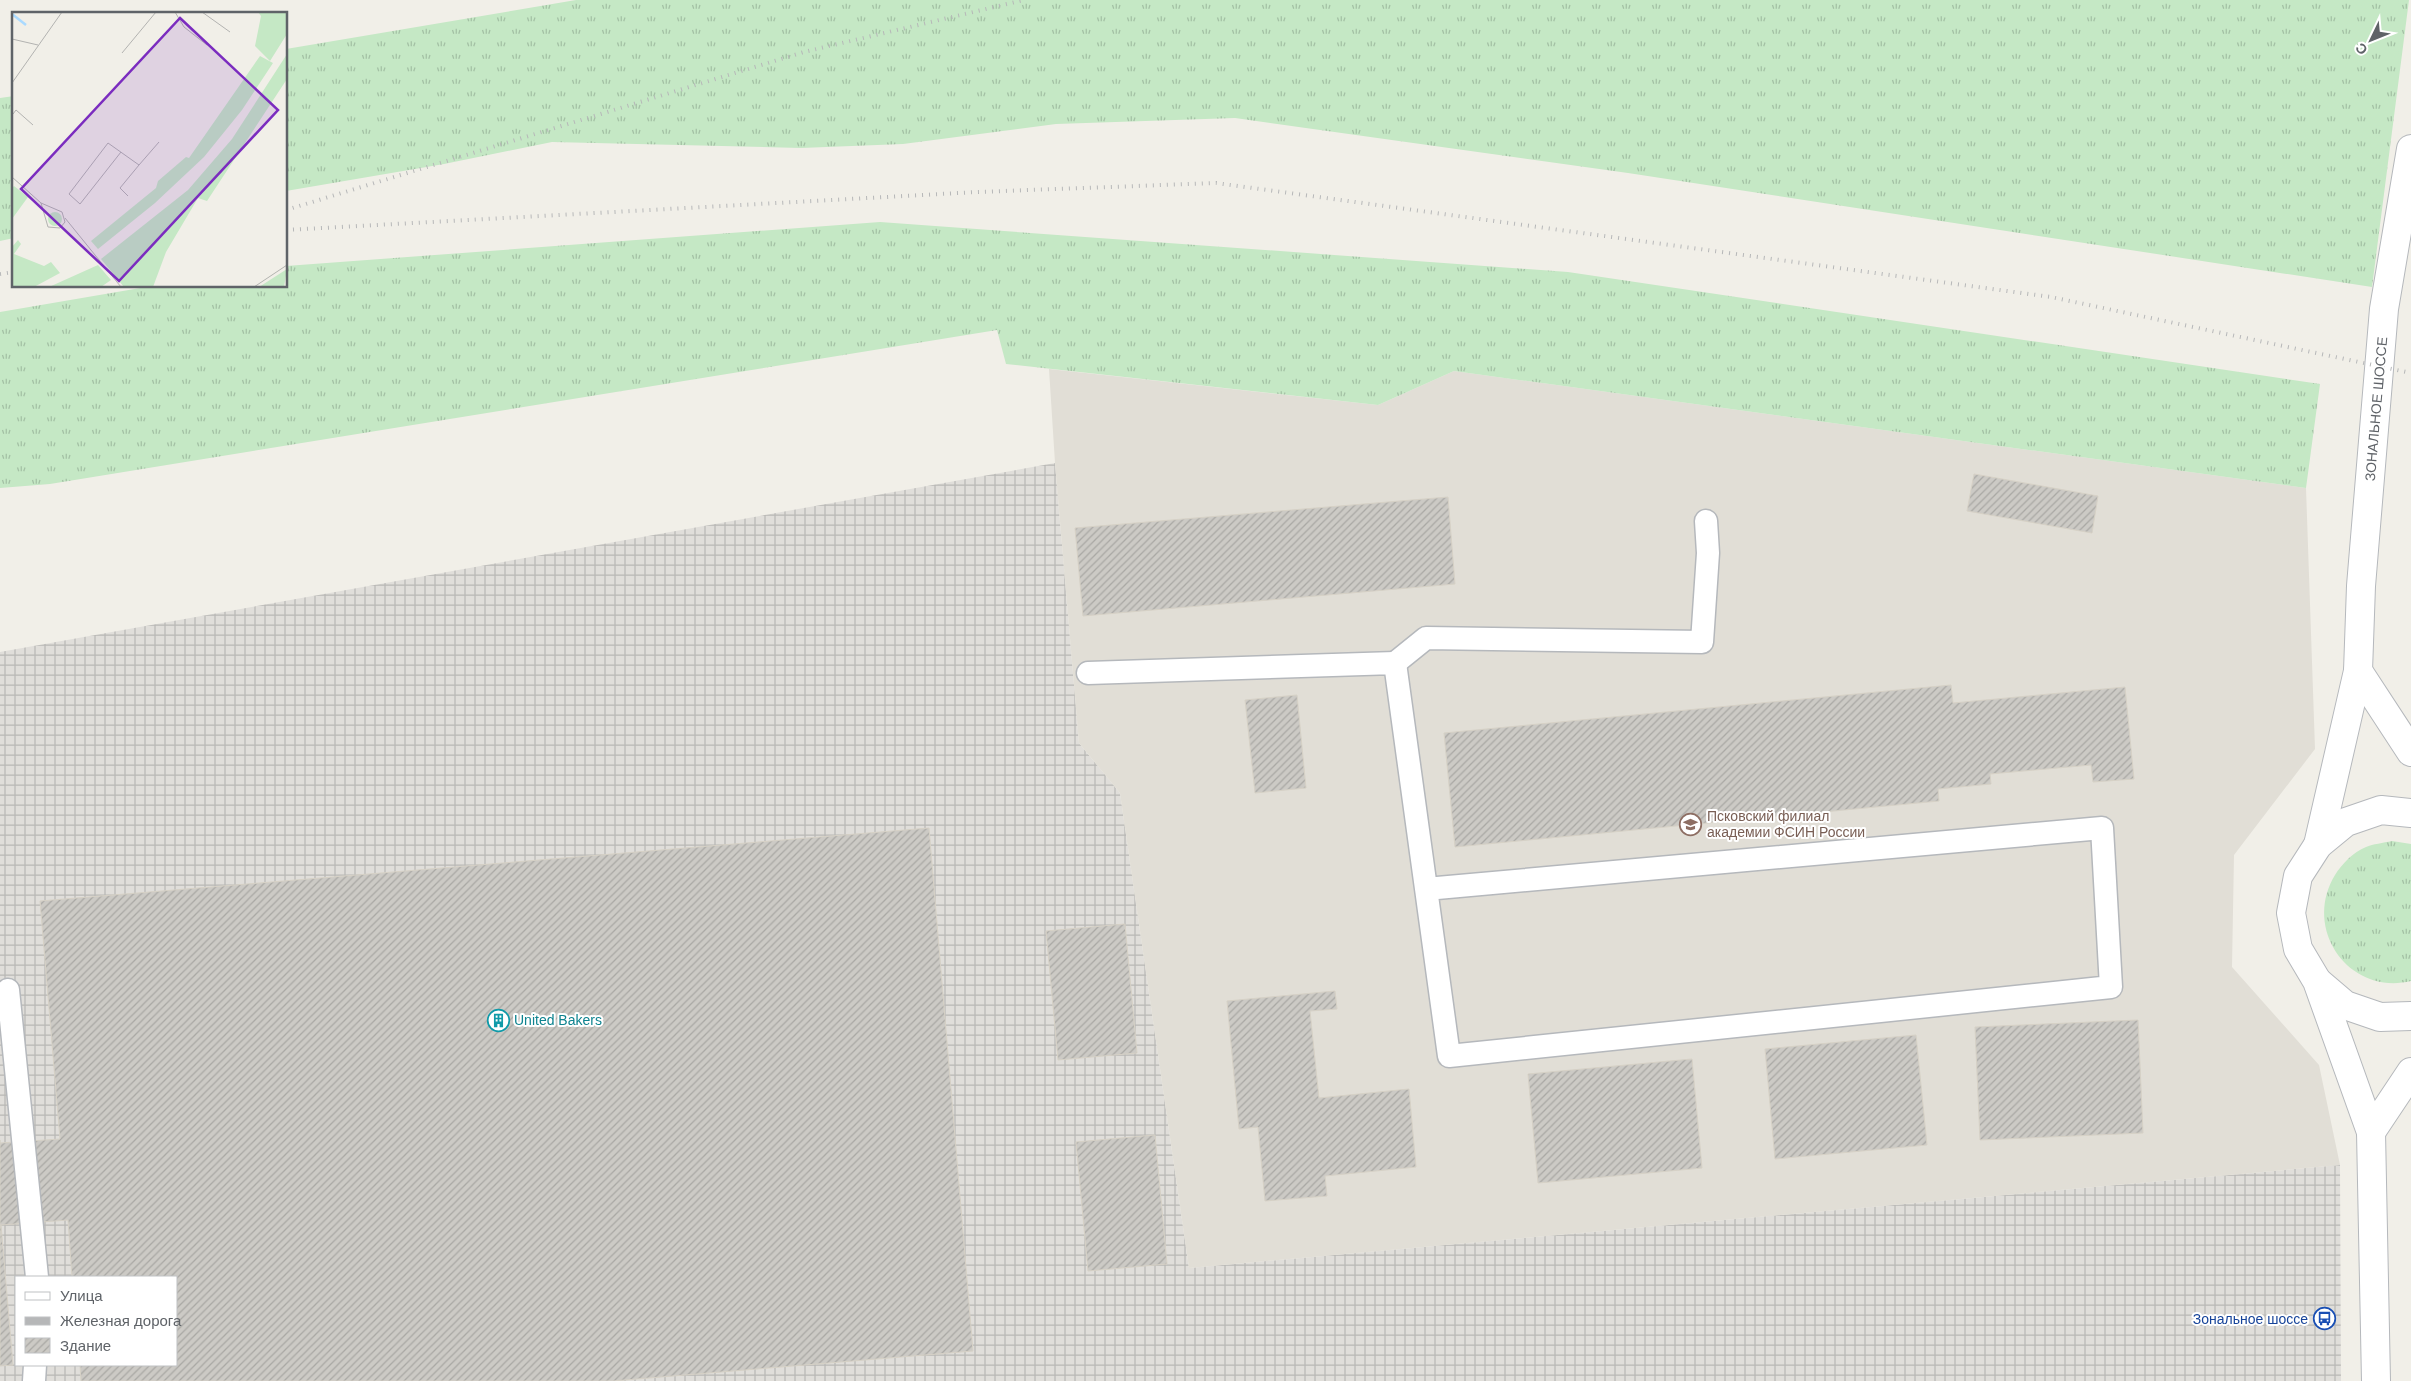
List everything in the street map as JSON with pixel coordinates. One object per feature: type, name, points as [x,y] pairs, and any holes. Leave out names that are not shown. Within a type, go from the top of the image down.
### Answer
[{"type":"street","name":"ЗОНАЛЬНОЕ ШОССЕ","points":[[2376,1381],[2371,1132],[2316,982],[2298,950],[2291,913],[2298,876],[2318,844],[2358,671],[2361,586],[2384,309],[2411,149]]},
{"type":"street","points":[[2358,671],[2411,752]]},
{"type":"street","name":"ЗОНАЛЬНОЕ ШОССЕ","points":[[2318,844],[2346,822],[2382,810],[2411,813]]},
{"type":"street","name":"ЗОНАЛЬНОЕ ШОССЕ","points":[[2316,982],[2345,1005],[2380,1017],[2411,1016]]},
{"type":"street","points":[[2371,1132],[2411,1072]]},
{"type":"lane","points":[[1088,673],[1395,663],[1426,638],[1702,642],[1708,553],[1706,521]]},
{"type":"lane","points":[[1395,663],[1426,889],[1449,1056],[2111,987],[2102,828],[1426,889]]},
{"type":"lane","points":[[8,990],[37,1276]]},
{"type":"lane","points":[[34,1381],[35,1366]]},
{"type":"shaded area","name":"Псковский филиал академии ФСИН России","points":[[1049,369],[1378,405],[1454,371],[2306,488],[2315,749],[2234,855],[2232,967],[2319,1065],[2340,1165],[1189,1268],[1120,793],[1079,743],[1055,463]]},
{"type":"shaded area","points":[[1055,463],[1079,743],[1120,793],[1189,1268],[2340,1165],[2341,1381],[0,1381],[0,652]]},
{"type":"green space","points":[[576,0],[2409,0],[2372,287],[1628,173],[1235,118],[1056,124],[903,144],[801,148],[552,142],[444,164],[288,191],[288,49]]},
{"type":"green space","points":[[12,96],[12,238],[0,241],[0,98]]},
{"type":"green space","points":[[880,222],[1568,272],[2320,384],[2306,488],[1454,371],[1378,405],[1006,364],[997,330],[50,484],[0,488],[0,312],[140,288],[288,288],[288,266]]},
{"type":"green space","points":[[2392,841],[2411,844],[2411,981],[2389,983],[2368,978],[2351,968],[2337,954],[2328,936],[2324,916],[2326,896],[2335,875],[2344,863],[2352,855],[2366,847]]},
{"type":"building","points":[[1974,474],[2098,496],[2092,533],[1967,511]]},
{"type":"building","points":[[1448,497],[1455,584],[1083,616],[1075,528]]},
{"type":"building","points":[[1951,685],[1953,703],[2125,687],[2134,779],[2093,782],[2091,765],[1990,774],[1991,784],[1938,789],[1939,801],[1455,847],[1444,733]]},
{"type":"building","points":[[1297,695],[1306,788],[1255,793],[1245,700]]},
{"type":"building","name":"United Bakers","points":[[929,828],[973,1351],[613,1381],[81,1381],[80,1366],[178,1366],[178,1276],[72,1276],[68,1220],[1,1225],[13,1365],[0,1366],[0,1143],[60,1139],[40,901]]},
{"type":"building","points":[[1125,924],[1137,1053],[1058,1060],[1046,931]]},
{"type":"building","points":[[1335,991],[1337,1009],[1310,1011],[1319,1098],[1409,1089],[1416,1167],[1325,1176],[1327,1196],[1265,1201],[1258,1127],[1239,1129],[1227,1001]]},
{"type":"building","points":[[2138,1020],[2143,1133],[1980,1140],[1975,1027]]},
{"type":"building","points":[[1916,1035],[1927,1145],[1775,1159],[1765,1049]]},
{"type":"building","points":[[1692,1059],[1702,1168],[1538,1183],[1528,1074]]},
{"type":"building","points":[[1155,1135],[1167,1264],[1088,1271],[1076,1142]]},
{"type":"railway","points":[[288,209],[804,52],[1024,0]]},
{"type":"railway","points":[[288,230],[977,192],[1216,183],[2051,297],[2411,373]]},
{"type":"railway","points":[[0,274],[12,272]]},
{"type":"place","name":"Псковский филиал академии ФСИН России","points":[[1691,824]]},
{"type":"place","name":"United Bakers","points":[[498,1020]]},
{"type":"place","name":"Зональное шоссе","points":[[2324,1319]]}]
